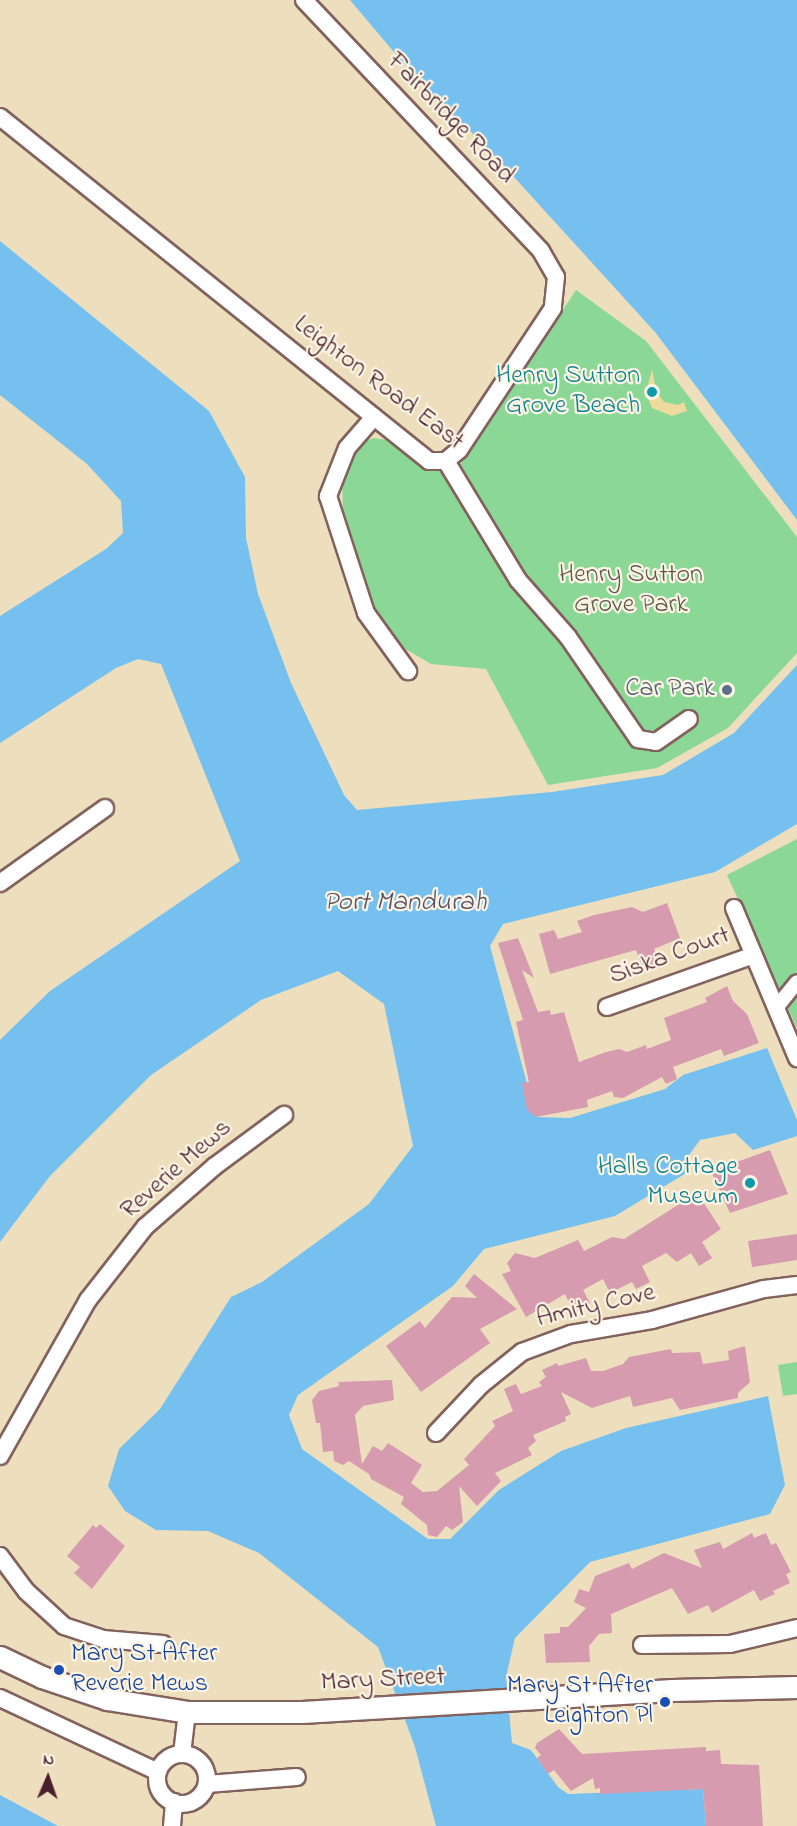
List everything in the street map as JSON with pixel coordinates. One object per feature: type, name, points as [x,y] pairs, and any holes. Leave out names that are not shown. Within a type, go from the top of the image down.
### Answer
[{"type":"street","name":"Fairbridge Road","points":[[304,0],[541,251],[556,277],[553,308],[459,450],[446,461]]},
{"type":"street","name":"Leighton Road East","points":[[0,117],[429,461],[446,461],[518,580],[568,637],[638,740],[656,742],[689,719]]},
{"type":"street","points":[[374,417],[347,448],[327,496],[366,613],[408,671]]},
{"type":"street","points":[[0,883],[105,808]]},
{"type":"street","points":[[734,908],[751,956],[797,1058]]},
{"type":"street","name":"Siska Court","points":[[607,1007],[751,956]]},
{"type":"street","points":[[776,1008],[797,982]]},
{"type":"street","name":"Reverie Mews","points":[[0,1456],[88,1300],[145,1227],[215,1166],[284,1115]]},
{"type":"street","name":"Amity Cove","points":[[436,1433],[481,1385],[522,1352],[571,1334],[652,1320],[764,1289],[797,1285]]},
{"type":"street","points":[[0,1556],[26,1591],[64,1626],[103,1640],[163,1644]]},
{"type":"street","points":[[642,1645],[730,1644],[797,1628]]},
{"type":"street","name":"Mary Street","points":[[0,1657],[87,1693],[187,1712],[392,1707],[672,1690],[787,1689],[797,1700]]},
{"type":"street","points":[[0,1698],[158,1772]]},
{"type":"street","points":[[182,1754],[187,1712]]},
{"type":"street","points":[[207,1784],[203,1765],[182,1754],[168,1758],[158,1772],[160,1790],[174,1802],[190,1803],[207,1784],[297,1777]]},
{"type":"street","points":[[172,1826],[174,1802]]},
{"type":"green space","name":"Henry Sutton Grove Park","points":[[576,290],[646,341],[797,537],[797,653],[728,728],[657,768],[548,785],[486,669],[431,664],[390,640],[368,600],[343,514],[342,481],[350,457],[361,443],[374,438],[387,440],[424,469],[461,464]]},
{"type":"green space","points":[[797,839],[797,1028],[727,875]]},
{"type":"green space","points":[[797,1362],[797,1394],[783,1396],[778,1365]]},
{"type":"sand","name":"Henry Sutton Grove Beach","points":[[652,369],[656,391],[664,402],[678,405],[684,402],[687,411],[672,416],[652,408],[646,393]]},
{"type":"water","points":[[350,0],[797,0],[797,520],[655,332],[482,142],[431,96]]},
{"type":"water","name":"Port Mandurah","points":[[0,241],[209,411],[245,477],[246,538],[258,594],[291,683],[344,795],[357,810],[552,792],[663,775],[734,733],[797,665],[797,824],[715,872],[503,924],[490,946],[536,1117],[570,1118],[665,1089],[683,1075],[767,1048],[797,1120],[797,1136],[753,1150],[735,1133],[700,1140],[687,1158],[688,1172],[615,1216],[484,1249],[453,1286],[298,1395],[289,1415],[302,1449],[428,1539],[450,1539],[499,1490],[561,1451],[626,1428],[768,1396],[785,1485],[770,1514],[590,1562],[515,1638],[506,1677],[512,1743],[531,1750],[558,1787],[568,1794],[703,1789],[706,1826],[436,1826],[415,1747],[378,1647],[259,1553],[208,1531],[156,1530],[125,1511],[108,1486],[119,1449],[160,1409],[231,1297],[262,1282],[369,1204],[413,1146],[384,1004],[338,971],[261,1000],[151,1075],[50,1176],[0,1242],[0,1040],[50,991],[240,861],[161,664],[138,659],[116,668],[0,743],[0,616],[106,549],[123,533],[121,501],[87,464],[0,395]]},
{"type":"water","points":[[0,1795],[58,1826],[0,1826]]},
{"type":"building","points":[[667,903],[680,938],[654,949],[660,967],[644,972],[636,950],[550,974],[539,934],[554,930],[558,939],[582,932],[577,921],[594,915],[632,907],[643,912]]},
{"type":"building","points":[[518,938],[534,978],[522,970],[538,1012],[550,1010],[551,1015],[564,1012],[579,1062],[606,1052],[619,1049],[627,1052],[646,1045],[647,1049],[671,1040],[664,1018],[707,1002],[705,998],[727,986],[733,1001],[747,1014],[759,1043],[724,1056],[721,1049],[673,1067],[677,1079],[666,1084],[662,1077],[623,1098],[614,1097],[612,1091],[587,1100],[588,1107],[536,1117],[527,1110],[522,1083],[529,1082],[516,1022],[523,1020],[498,943]]},
{"type":"building","name":"Halls Cottage Museum","points":[[770,1150],[788,1194],[730,1213],[711,1171]]},
{"type":"building","points":[[697,1193],[721,1229],[702,1242],[712,1258],[699,1266],[691,1253],[677,1262],[666,1253],[642,1266],[650,1282],[636,1289],[632,1282],[610,1293],[603,1279],[583,1290],[590,1303],[574,1313],[565,1294],[526,1317],[502,1274],[511,1271],[507,1263],[515,1253],[535,1258],[578,1240],[584,1251],[612,1237],[624,1239]]},
{"type":"building","points":[[797,1234],[797,1260],[752,1267],[748,1241]]},
{"type":"building","points":[[474,1274],[517,1309],[480,1329],[490,1343],[421,1392],[386,1346],[420,1321],[425,1328],[452,1297],[477,1298],[465,1286]]},
{"type":"building","points":[[745,1346],[750,1382],[738,1393],[738,1398],[680,1410],[672,1398],[633,1407],[630,1396],[592,1408],[561,1392],[571,1414],[565,1417],[566,1421],[533,1435],[536,1441],[528,1448],[532,1455],[495,1473],[501,1481],[477,1506],[459,1486],[463,1522],[452,1530],[446,1526],[437,1537],[428,1535],[427,1525],[401,1504],[404,1497],[371,1479],[369,1474],[349,1461],[343,1465],[334,1461],[333,1451],[323,1452],[320,1423],[316,1423],[312,1400],[319,1391],[339,1386],[338,1382],[392,1380],[394,1400],[363,1406],[355,1415],[362,1464],[373,1446],[382,1451],[388,1443],[422,1465],[411,1483],[423,1492],[437,1491],[469,1465],[464,1459],[495,1426],[492,1421],[513,1411],[504,1389],[516,1384],[521,1394],[542,1386],[539,1382],[546,1377],[542,1370],[557,1363],[558,1366],[586,1358],[591,1371],[603,1371],[623,1364],[629,1357],[671,1349],[672,1353],[700,1352],[703,1364],[729,1360],[728,1351]]},
{"type":"building","points":[[100,1524],[125,1546],[92,1589],[74,1573],[80,1567],[67,1556],[93,1525],[96,1528]]},
{"type":"building","points":[[752,1533],[754,1538],[766,1533],[771,1545],[776,1543],[791,1572],[786,1574],[790,1583],[773,1591],[775,1594],[760,1601],[754,1590],[712,1613],[708,1605],[688,1614],[672,1588],[611,1614],[612,1633],[599,1634],[589,1646],[590,1662],[546,1663],[544,1634],[560,1633],[560,1627],[568,1627],[586,1608],[574,1602],[579,1589],[589,1592],[595,1576],[629,1563],[632,1569],[664,1553],[702,1568],[694,1550],[720,1542],[723,1549]]},
{"type":"building","points":[[559,1729],[582,1754],[706,1747],[706,1751],[720,1750],[721,1764],[759,1765],[763,1826],[706,1826],[703,1789],[600,1794],[600,1788],[595,1789],[593,1778],[571,1791],[554,1770],[548,1774],[537,1758],[541,1755],[535,1748],[537,1743]]},
{"type":"place","name":"Henry Sutton Grove Beach","points":[[652,392]]},
{"type":"place","name":"Car Park","points":[[727,690]]},
{"type":"place","name":"Halls Cottage Museum","points":[[750,1183]]},
{"type":"place","name":"Mary St After Reverie Mews","points":[[59,1670]]},
{"type":"place","name":"Mary St After Leighton Pl","points":[[665,1702]]}]
